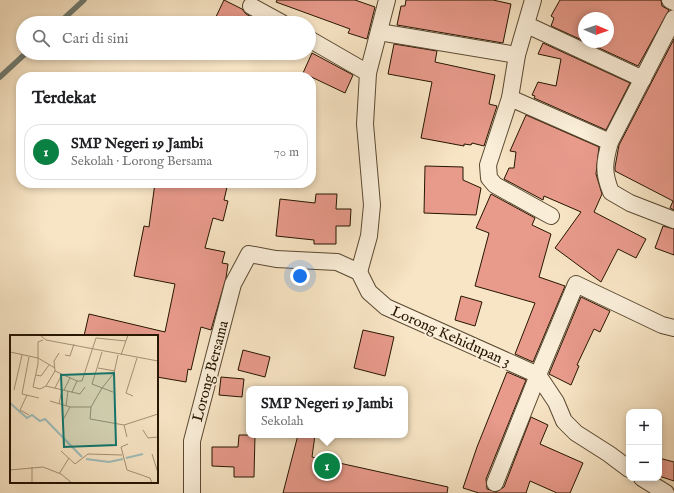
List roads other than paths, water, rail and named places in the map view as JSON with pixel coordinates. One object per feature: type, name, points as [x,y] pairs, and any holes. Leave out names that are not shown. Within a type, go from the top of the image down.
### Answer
[{"type":"street","points":[[359,272],[369,236],[372,205],[365,124],[368,73],[387,0]]},
{"type":"street","points":[[533,0],[517,55],[510,98],[488,165],[489,178],[495,185],[551,216]]},
{"type":"street","points":[[670,0],[674,2]]},
{"type":"street","points":[[251,6],[269,16]]},
{"type":"street","points":[[674,18],[610,142],[605,160],[604,176],[611,192],[630,203],[674,220]]},
{"type":"street","points":[[527,24],[643,79]]},
{"type":"street","points":[[379,32],[517,55]]},
{"type":"street","points":[[316,43],[368,73]]},
{"type":"street","points":[[510,98],[610,142]]},
{"type":"street","name":"Lorong Bersama","points":[[192,493],[192,441],[233,284],[249,254],[276,259],[337,262],[359,272]]},
{"type":"street","name":"Lorong Kehidupan 3","points":[[359,272],[369,292],[386,307],[538,375]]},
{"type":"street","points":[[495,483],[576,284],[662,324],[674,328]]},
{"type":"street","points":[[538,375],[556,402],[564,421],[576,433],[610,454],[626,467]]},
{"type":"street","points":[[647,481],[666,493]]},
{"type":"waterway","points":[[67,16],[84,0]]},
{"type":"waterway","points":[[0,77],[18,60]]},
{"type":"place","name":"SMP Negeri 19 Jambi","points":[[327,466]]}]
